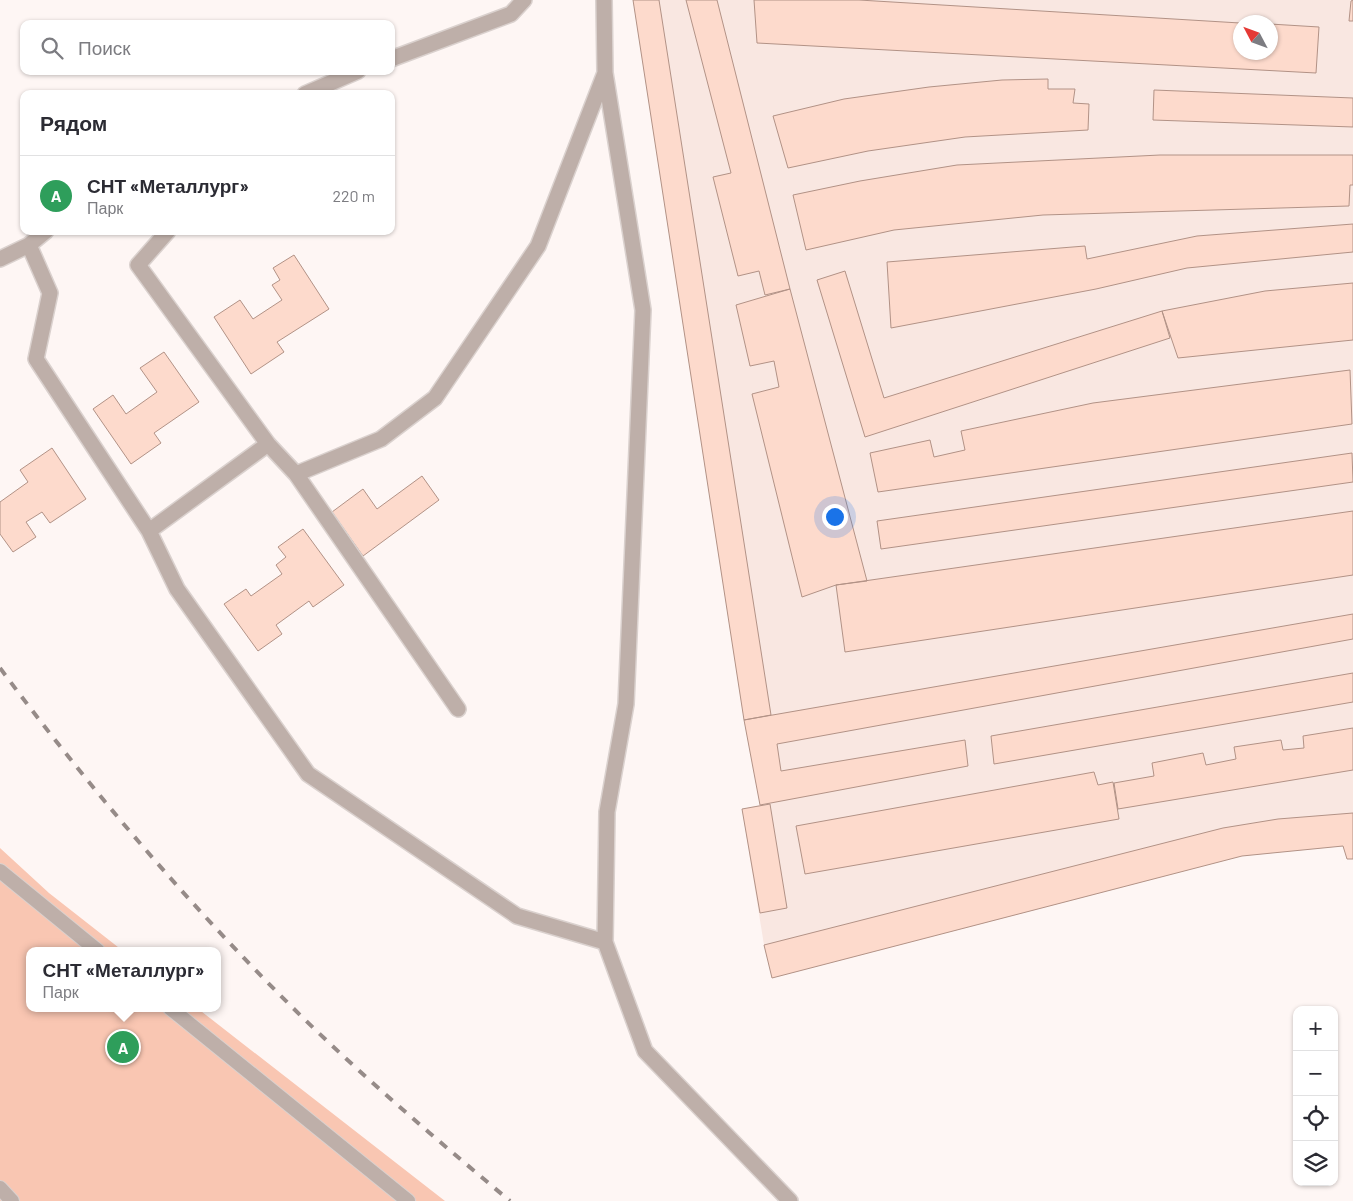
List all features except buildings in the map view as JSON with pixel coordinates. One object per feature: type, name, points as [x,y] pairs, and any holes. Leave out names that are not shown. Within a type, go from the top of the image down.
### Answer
[{"type":"street","points":[[395,57],[511,14],[524,0]]},
{"type":"street","points":[[604,0],[605,73],[643,310],[626,704],[607,812],[605,942],[646,1051],[790,1201]]},
{"type":"street","points":[[296,474],[381,439],[435,398],[538,246],[605,73]]},
{"type":"street","points":[[315,90],[349,75]]},
{"type":"street","points":[[0,259],[29,246],[41,235]]},
{"type":"street","points":[[164,235],[138,265],[268,444],[296,474],[458,709]]},
{"type":"street","points":[[29,246],[50,293],[36,359],[150,531],[178,589],[308,774],[517,916],[605,942]]},
{"type":"street","points":[[150,531],[268,444]]},
{"type":"lane","points":[[0,871],[93,947]]},
{"type":"lane","points":[[175,1012],[408,1201]]},
{"type":"lane","points":[[0,1188],[12,1201]]},
{"type":"shaded area","points":[[633,0],[1353,0],[1353,859],[1347,859],[1343,846],[1242,856],[772,978],[764,945],[742,809],[760,805],[744,720]]},
{"type":"shaded area","points":[[0,848],[49,893],[118,947],[26,947],[26,1012],[202,1012],[445,1201],[0,1201]]},
{"type":"railway","points":[[0,668],[65,753],[133,835],[240,954],[362,1073],[510,1201]]},
{"type":"place","name":"СНТ «Металлург»","points":[[123,1047]]}]
